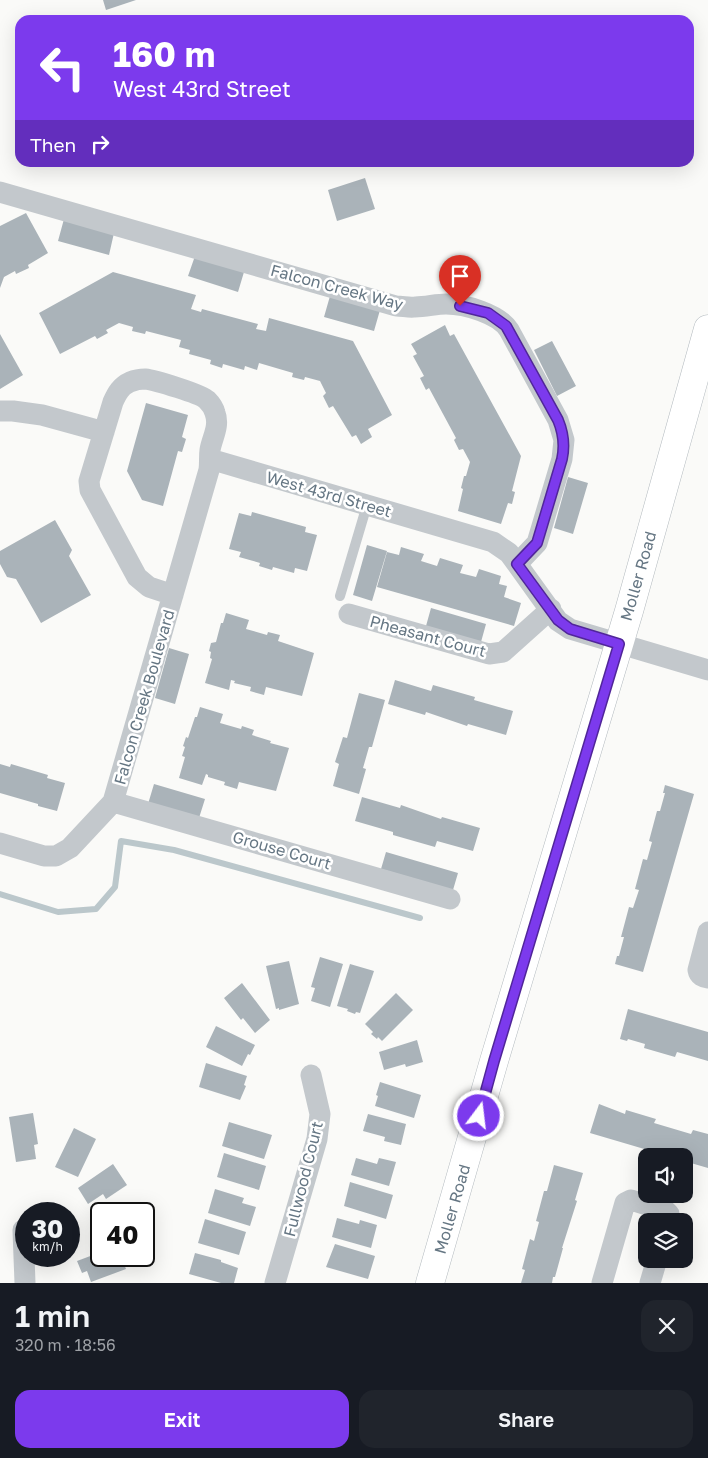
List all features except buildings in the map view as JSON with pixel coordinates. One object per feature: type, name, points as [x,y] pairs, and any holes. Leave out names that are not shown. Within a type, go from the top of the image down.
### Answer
[{"type":"street","name":"Falcon Creek Way","points":[[0,192],[396,306],[406,308],[449,304],[485,312],[494,316],[509,330],[558,420],[564,440],[562,459],[537,543],[517,564]]},
{"type":"street","name":"Moller Road","points":[[430,1283],[494,1061],[619,644],[708,329]]},
{"type":"street","points":[[173,595],[149,588],[137,577],[90,490],[89,481],[116,394],[123,386],[130,382],[146,379],[194,393],[208,400],[214,408],[217,422],[210,450],[210,459]]},
{"type":"street","points":[[0,411],[42,415],[104,432]]},
{"type":"street","name":"West 43rd Street","points":[[210,459],[493,542],[509,553],[558,620],[570,629],[708,670]]},
{"type":"street","name":"Falcon Creek Boulevard","points":[[0,843],[44,856],[56,856],[70,848],[113,802],[209,470],[210,459]]},
{"type":"street","name":"Pheasant Court","points":[[344,605],[489,654],[503,652],[551,609]]},
{"type":"street","name":"Grouse Court","points":[[113,802],[450,899]]},
{"type":"street","points":[[708,932],[698,970],[699,974],[708,978]]},
{"type":"street","name":"Fullwood Court","points":[[275,1283],[317,1139],[320,1114],[311,1075]]},
{"type":"street","points":[[602,1283],[625,1203],[631,1200],[668,1213]]},
{"type":"street","points":[[24,1267],[25,1283]]},
{"type":"street","points":[[650,1283],[654,1268]]},
{"type":"lane","points":[[344,605],[367,505]]},
{"type":"waterway","points":[[0,894],[58,912],[96,909],[115,887],[121,841],[174,850],[420,918]]},
{"type":"route","points":[[460,306],[488,313],[506,326],[558,420],[563,435],[564,450],[562,459],[537,543],[517,564],[558,620],[570,629],[619,644],[479,1116]]}]
